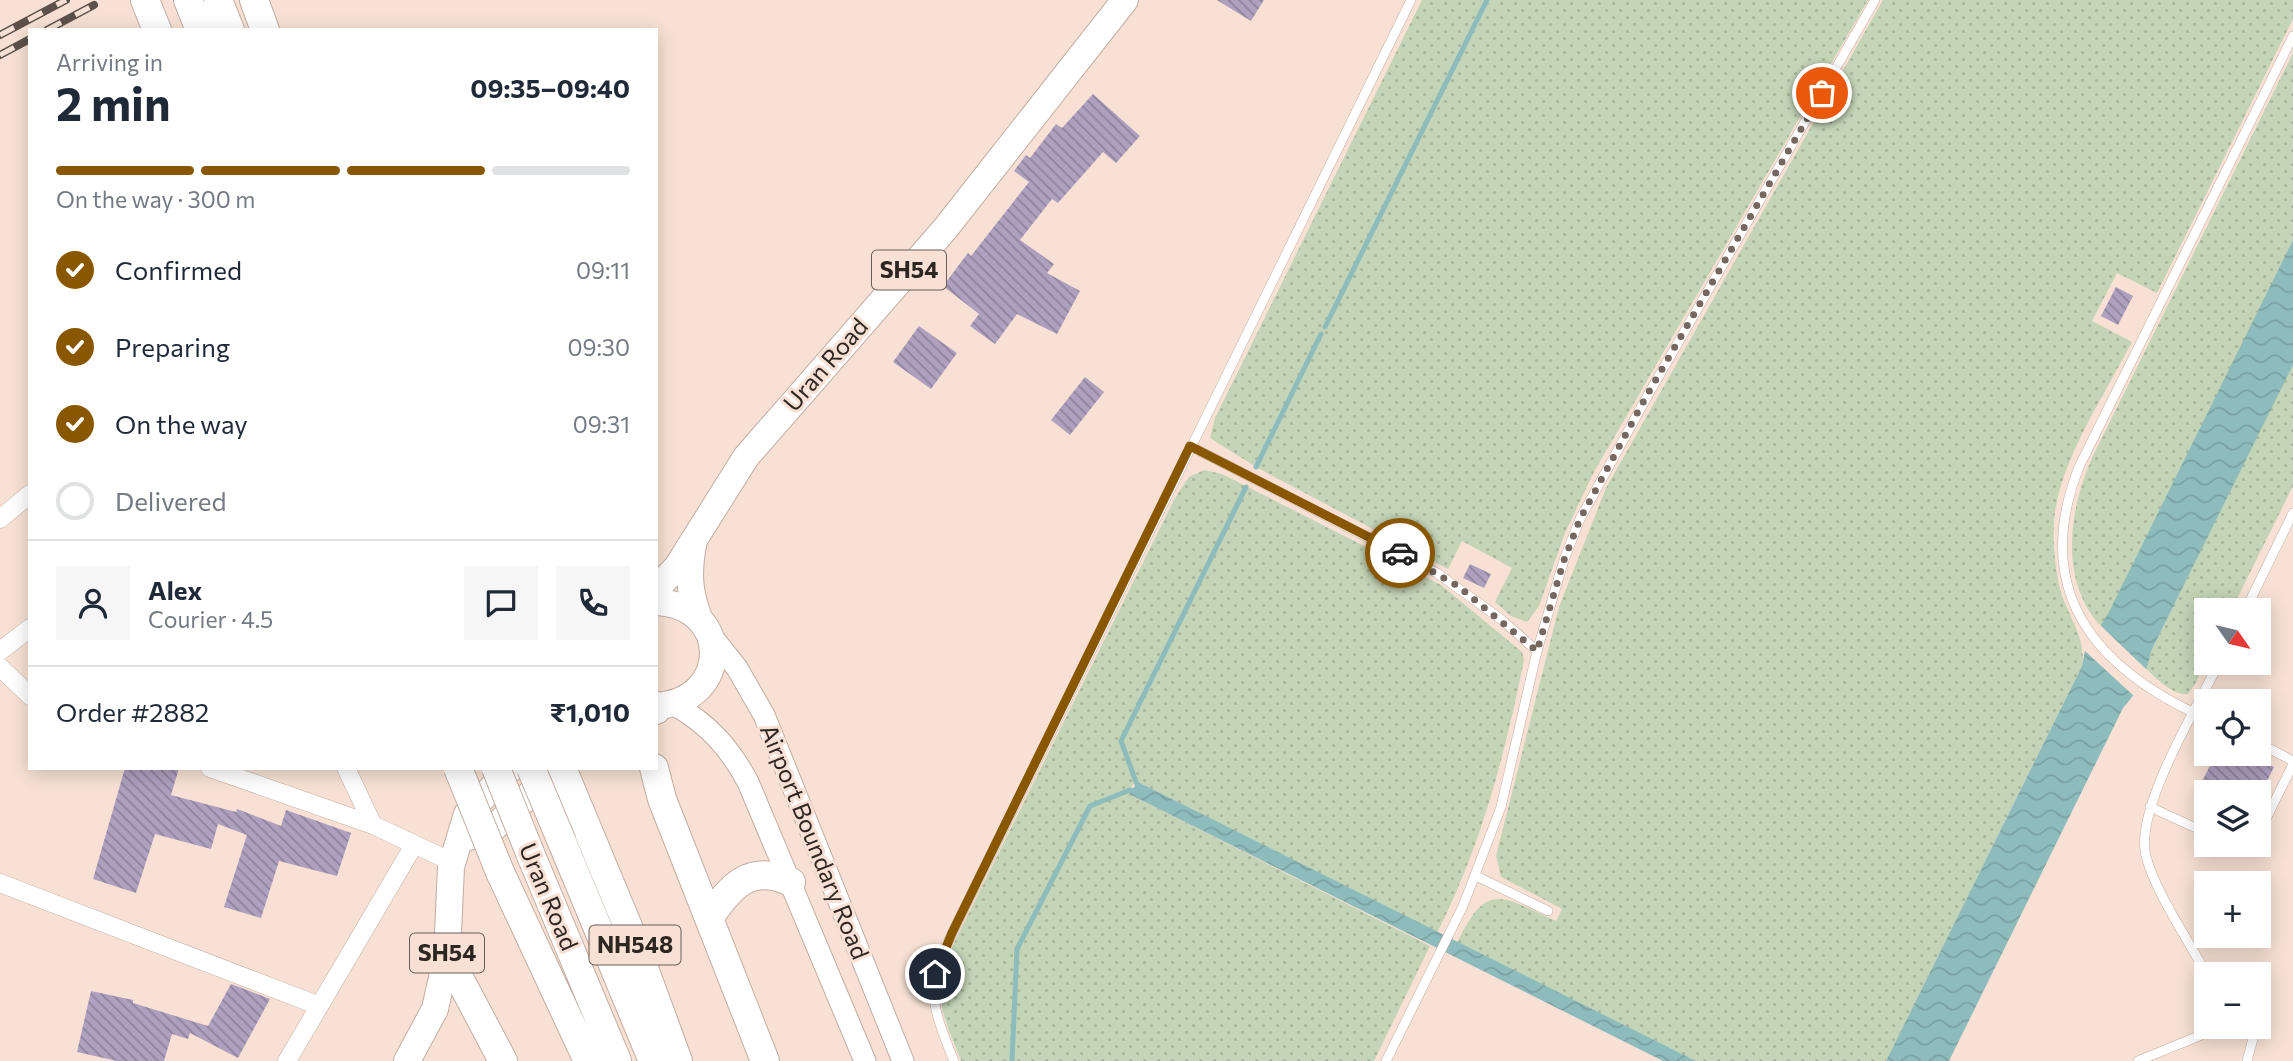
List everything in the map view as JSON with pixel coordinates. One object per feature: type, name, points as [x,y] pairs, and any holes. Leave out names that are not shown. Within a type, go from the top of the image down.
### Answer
[{"type":"highway","points":[[145,0],[156,28]]},
{"type":"highway","points":[[188,0],[199,28]]},
{"type":"highway","points":[[218,0],[229,28]]},
{"type":"highway","points":[[254,0],[264,28]]},
{"type":"highway","points":[[459,770],[500,872],[588,1061]]},
{"type":"highway","name":"Uran Road","points":[[497,770],[617,1061]]},
{"type":"highway","name":"Uran Road","points":[[532,770],[653,1061]]},
{"type":"highway","name":"NH548","points":[[561,770],[634,941],[678,1061]]},
{"type":"highway","points":[[655,770],[662,799],[765,1061]]},
{"type":"highway","points":[[709,919],[736,884],[752,876],[772,873],[790,882]]},
{"type":"highway","points":[[447,955],[501,1059]]},
{"type":"main road","name":"Uran Road","points":[[658,587],[677,567],[746,457],[944,229],[1125,0]]},
{"type":"main road","name":"Uran Road","points":[[661,707],[698,690],[712,667],[713,649],[691,597],[688,573],[694,540]]},
{"type":"main road","points":[[658,602],[686,608],[704,625]]},
{"type":"main road","name":"SH54","points":[[407,1061],[435,1009],[447,955],[456,850],[467,814],[509,770]]},
{"type":"main road","name":"Uran Road","points":[[456,850],[488,833],[558,770]]},
{"type":"street","points":[[0,519],[28,496]]},
{"type":"street","name":"Airport Boundary Road","points":[[704,625],[737,668],[764,715],[903,1061]]},
{"type":"street","points":[[0,651],[28,630]]},
{"type":"street","points":[[0,667],[28,694]]},
{"type":"street","name":"Airport Boundary Road","points":[[661,707],[716,734],[732,752],[865,1061]]},
{"type":"street","points":[[216,770],[373,825],[414,845],[456,850]]},
{"type":"street","points":[[347,770],[373,825]]},
{"type":"street","points":[[287,1061],[317,1005],[414,845]]},
{"type":"street","points":[[0,883],[317,1005]]},
{"type":"lane","points":[[954,1061],[935,1010],[932,992],[940,958],[1411,0]]},
{"type":"lane","points":[[1386,1061],[1476,876],[1501,807],[1537,651],[1564,560],[1611,460],[1875,0]]},
{"type":"lane","points":[[2200,962],[2146,856],[2144,837],[2150,807],[2194,714],[2141,682],[2092,638],[2077,615],[2064,565],[2062,531],[2069,493],[2293,36]]},
{"type":"lane","points":[[1190,446],[1437,573],[1502,620],[1537,651]]},
{"type":"lane","points":[[2251,598],[2293,513]]},
{"type":"lane","points":[[2271,750],[2293,762],[2271,808]]},
{"type":"lane","points":[[2150,807],[2194,827]]},
{"type":"lane","points":[[1476,876],[1548,911]]},
{"type":"lane","points":[[2138,1061],[2194,1038]]},
{"type":"lane","points":[[2248,1061],[2253,1039]]},
{"type":"green space","points":[[1422,0],[1868,0],[1594,472],[1565,533],[1539,606],[1527,622],[1511,616],[1495,602],[1512,568],[1462,541],[1448,569],[1256,467],[1210,438],[1215,418]]},
{"type":"green space","points":[[1883,0],[2293,0],[2293,19],[2157,293],[2117,273],[2092,321],[2132,342],[2079,441],[2062,482],[2055,511],[2054,541],[2058,581],[2078,634],[2083,655],[2082,666],[1886,1061],[1696,1061],[1457,943],[1477,909],[1487,902],[1508,900],[1556,921],[1562,909],[1501,877],[1496,856],[1559,607],[1606,488]]},
{"type":"green space","points":[[2293,53],[2293,486],[2237,598],[2194,598],[2194,676],[2199,676],[2188,694],[2175,692],[2162,683],[2112,638],[2085,604],[2077,584],[2072,541],[2078,498],[2092,458]]},
{"type":"green space","points":[[1204,470],[1222,474],[1441,585],[1522,652],[1524,660],[1500,765],[1479,834],[1453,900],[1437,933],[1138,782],[1132,785],[1129,794],[1430,946],[1374,1061],[961,1061],[942,1009],[941,984],[949,953],[1175,498],[1189,477]]},
{"type":"water","points":[[2293,240],[2293,365],[2151,651],[2141,681],[2123,708],[1949,1061],[1886,1061],[2082,666],[2085,651],[2109,612]]},
{"type":"water","points":[[1138,782],[1696,1061],[1663,1061],[1129,794]]},
{"type":"pier","points":[[2099,624],[2147,670],[2134,696],[2085,651]]},
{"type":"building","points":[[1217,0],[1264,0],[1251,21]]},
{"type":"building","points":[[1093,94],[1140,136],[1116,163],[1103,152],[1058,203],[1052,199],[1020,240],[1054,264],[1047,273],[1080,291],[1057,334],[1017,314],[995,344],[970,326],[979,314],[943,286],[968,253],[971,256],[1029,182],[1014,171],[1026,155],[1030,158],[1056,124],[1062,128]]},
{"type":"building","points":[[2116,287],[2133,296],[2118,325],[2101,316]]},
{"type":"building","points":[[919,326],[957,353],[931,389],[893,362]]},
{"type":"building","points":[[1085,377],[1104,392],[1070,435],[1051,420]]},
{"type":"building","points":[[1470,564],[1491,574],[1484,588],[1463,578]]},
{"type":"building","points":[[2210,766],[2274,767],[2268,780],[2203,780]]},
{"type":"building","points":[[124,770],[178,770],[171,795],[236,812],[237,809],[281,826],[286,810],[351,833],[337,876],[279,861],[261,918],[224,907],[247,835],[218,824],[211,849],[155,834],[136,893],[93,879]]},
{"type":"building","points":[[231,984],[270,999],[238,1058],[190,1033],[188,1039],[172,1034],[164,1061],[117,1061],[77,1052],[91,991],[133,1000],[133,1003],[208,1026]]},
{"type":"waterway","points":[[1325,327],[1487,0]]},
{"type":"waterway","points":[[1256,467],[1321,334]]},
{"type":"waterway","points":[[1138,787],[1121,741],[1246,487]]},
{"type":"waterway","points":[[1012,1061],[1017,949],[1090,806],[1130,790],[1136,791]]},
{"type":"railway","points":[[0,35],[66,0]]},
{"type":"railway","points":[[51,28],[94,5]]},
{"type":"railway","points":[[0,55],[28,40]]},
{"type":"way so far","points":[[1400,553],[1458,586],[1537,651],[1564,560],[1580,519],[1647,395],[1822,93]]},
{"type":"route","points":[[935,974],[952,933],[1190,446],[1400,553]]}]
